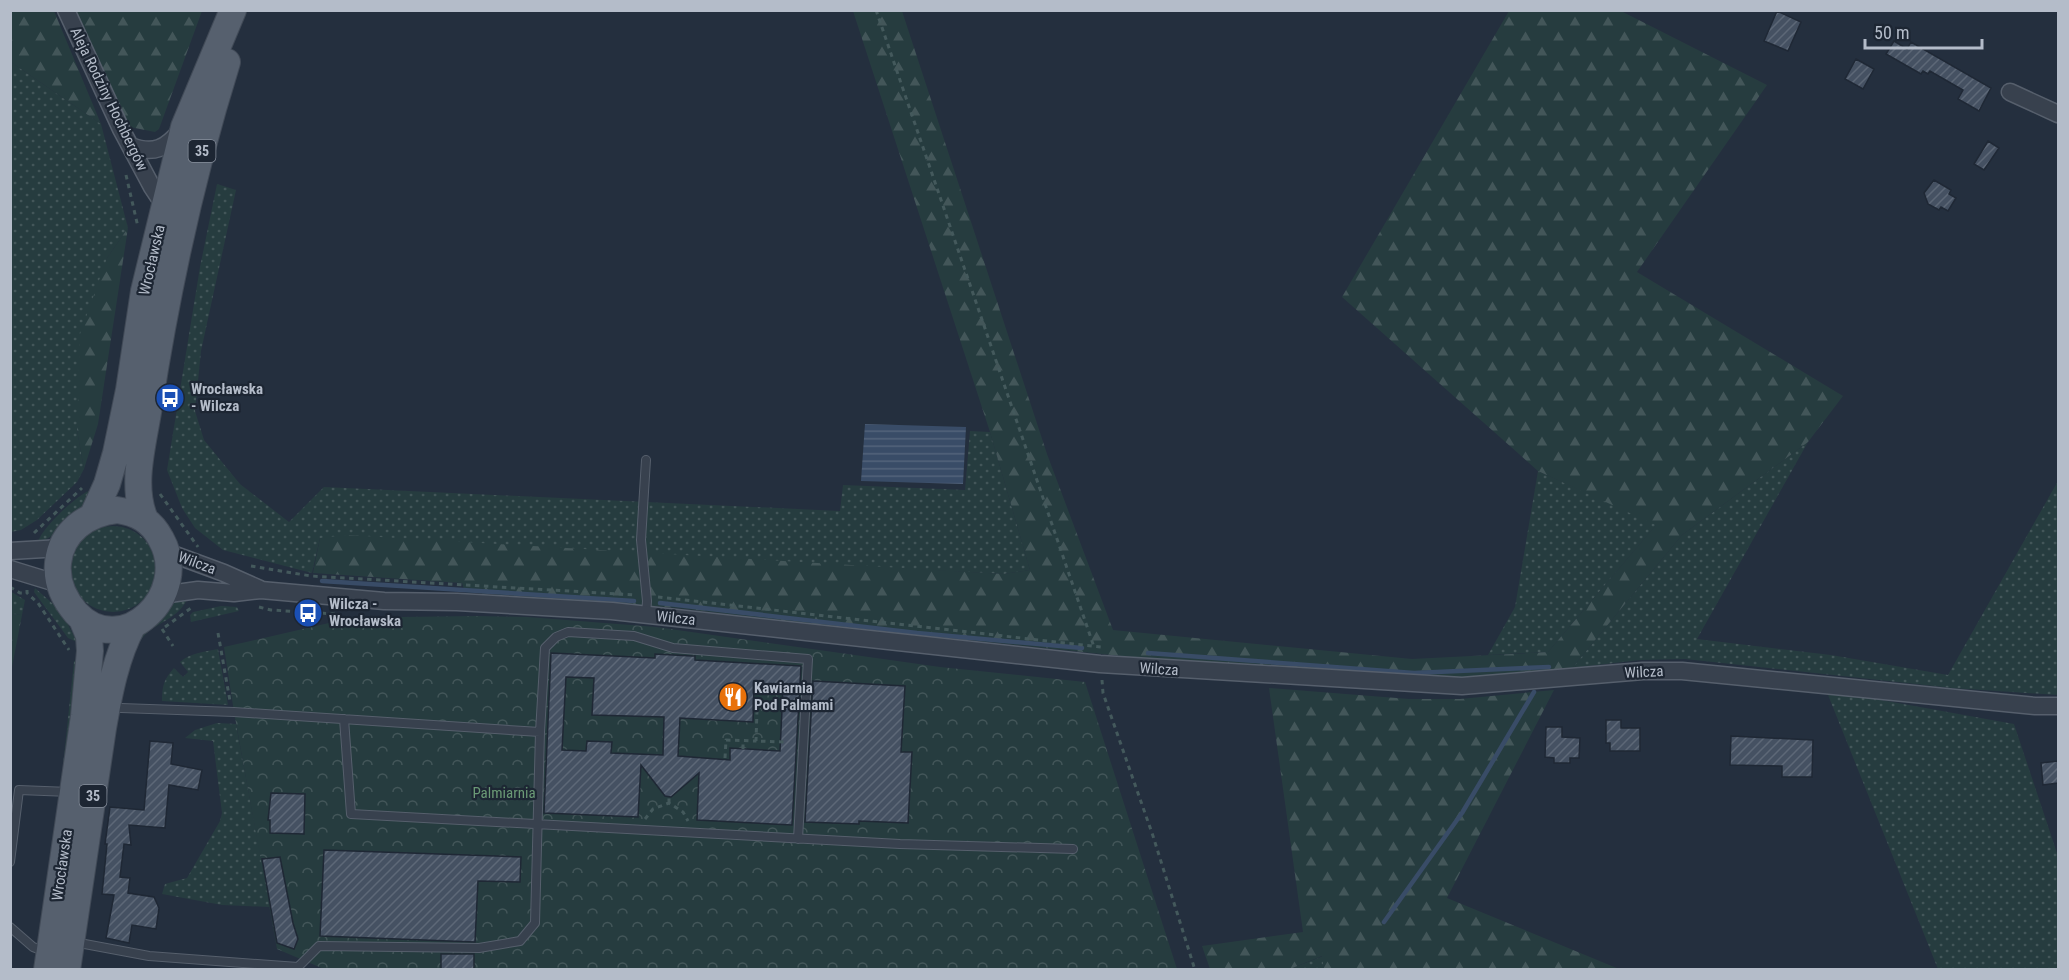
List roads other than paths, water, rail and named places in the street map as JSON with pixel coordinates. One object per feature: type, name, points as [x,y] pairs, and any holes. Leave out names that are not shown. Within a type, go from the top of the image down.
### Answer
[{"type":"main road","name":"Wrocławska","points":[[93,515],[107,484],[116,453],[129,390],[158,196],[233,10]]},
{"type":"main road","name":"Wrocławska","points":[[145,519],[139,496],[141,462],[168,292],[203,147],[242,10]]},
{"type":"main road","points":[[93,515],[117,510],[137,514],[145,519]]},
{"type":"main road","name":"35","points":[[61,548],[79,524],[93,515]]},
{"type":"main road","name":"35","points":[[134,625],[152,610],[162,595],[170,572],[167,552],[158,534],[145,519]]},
{"type":"main road","points":[[59,584],[57,565],[61,548]]},
{"type":"main road","name":"35","points":[[59,584],[71,607],[82,619]]},
{"type":"main road","name":"Wrocławska","points":[[54,964],[90,651],[89,636],[82,619]]},
{"type":"main road","points":[[82,619],[103,629],[120,629],[134,625]]},
{"type":"main road","name":"Wrocławska","points":[[54,964],[71,942],[110,689],[128,634],[134,625]]},
{"type":"street","name":"Aleja Rodziny Hochbergów","points":[[66,10],[131,146],[171,218],[168,292]]},
{"type":"street","points":[[2010,92],[2058,114]]},
{"type":"street","points":[[131,146],[140,149],[163,147],[171,143],[184,127]]},
{"type":"street","points":[[10,551],[61,548]]},
{"type":"street","name":"Wilcza","points":[[167,552],[224,573],[261,590]]},
{"type":"street","points":[[10,569],[59,584]]},
{"type":"street","name":"Wilcza","points":[[162,595],[198,590],[234,593],[261,590],[384,601],[457,602],[612,611],[1100,664],[1462,686],[1643,671],[1682,671],[2024,705],[2058,706]]},
{"type":"lane","points":[[646,460],[641,540],[648,602],[646,615]]},
{"type":"lane","points":[[71,942],[149,956],[298,966],[320,946],[479,948],[520,941],[535,923],[540,732],[545,648],[556,636],[568,632],[634,636],[673,648],[808,659],[798,838]]},
{"type":"lane","points":[[120,708],[231,712],[540,732]]},
{"type":"lane","points":[[344,719],[351,814],[900,844],[1073,849]]},
{"type":"lane","points":[[10,862],[19,790],[73,792]]},
{"type":"lane","points":[[10,927],[54,964]]},
{"type":"water","points":[[865,424],[966,427],[963,484],[861,481]]},
{"type":"waterway","points":[[322,581],[634,601]]},
{"type":"waterway","points":[[660,603],[917,633],[1082,648]]},
{"type":"waterway","points":[[1148,653],[1414,673],[1549,667]]},
{"type":"waterway","points":[[1384,922],[1462,813],[1534,692]]},
{"type":"place","name":"Wrocławska - Wilcza","points":[[170,398]]},
{"type":"place","name":"Wilcza - Wrocławska","points":[[308,613]]},
{"type":"place","name":"Kawiarnia Pod Palmami","points":[[733,697]]},
{"type":"park label","name":"Palmiarnia","points":[[504,793]]}]
